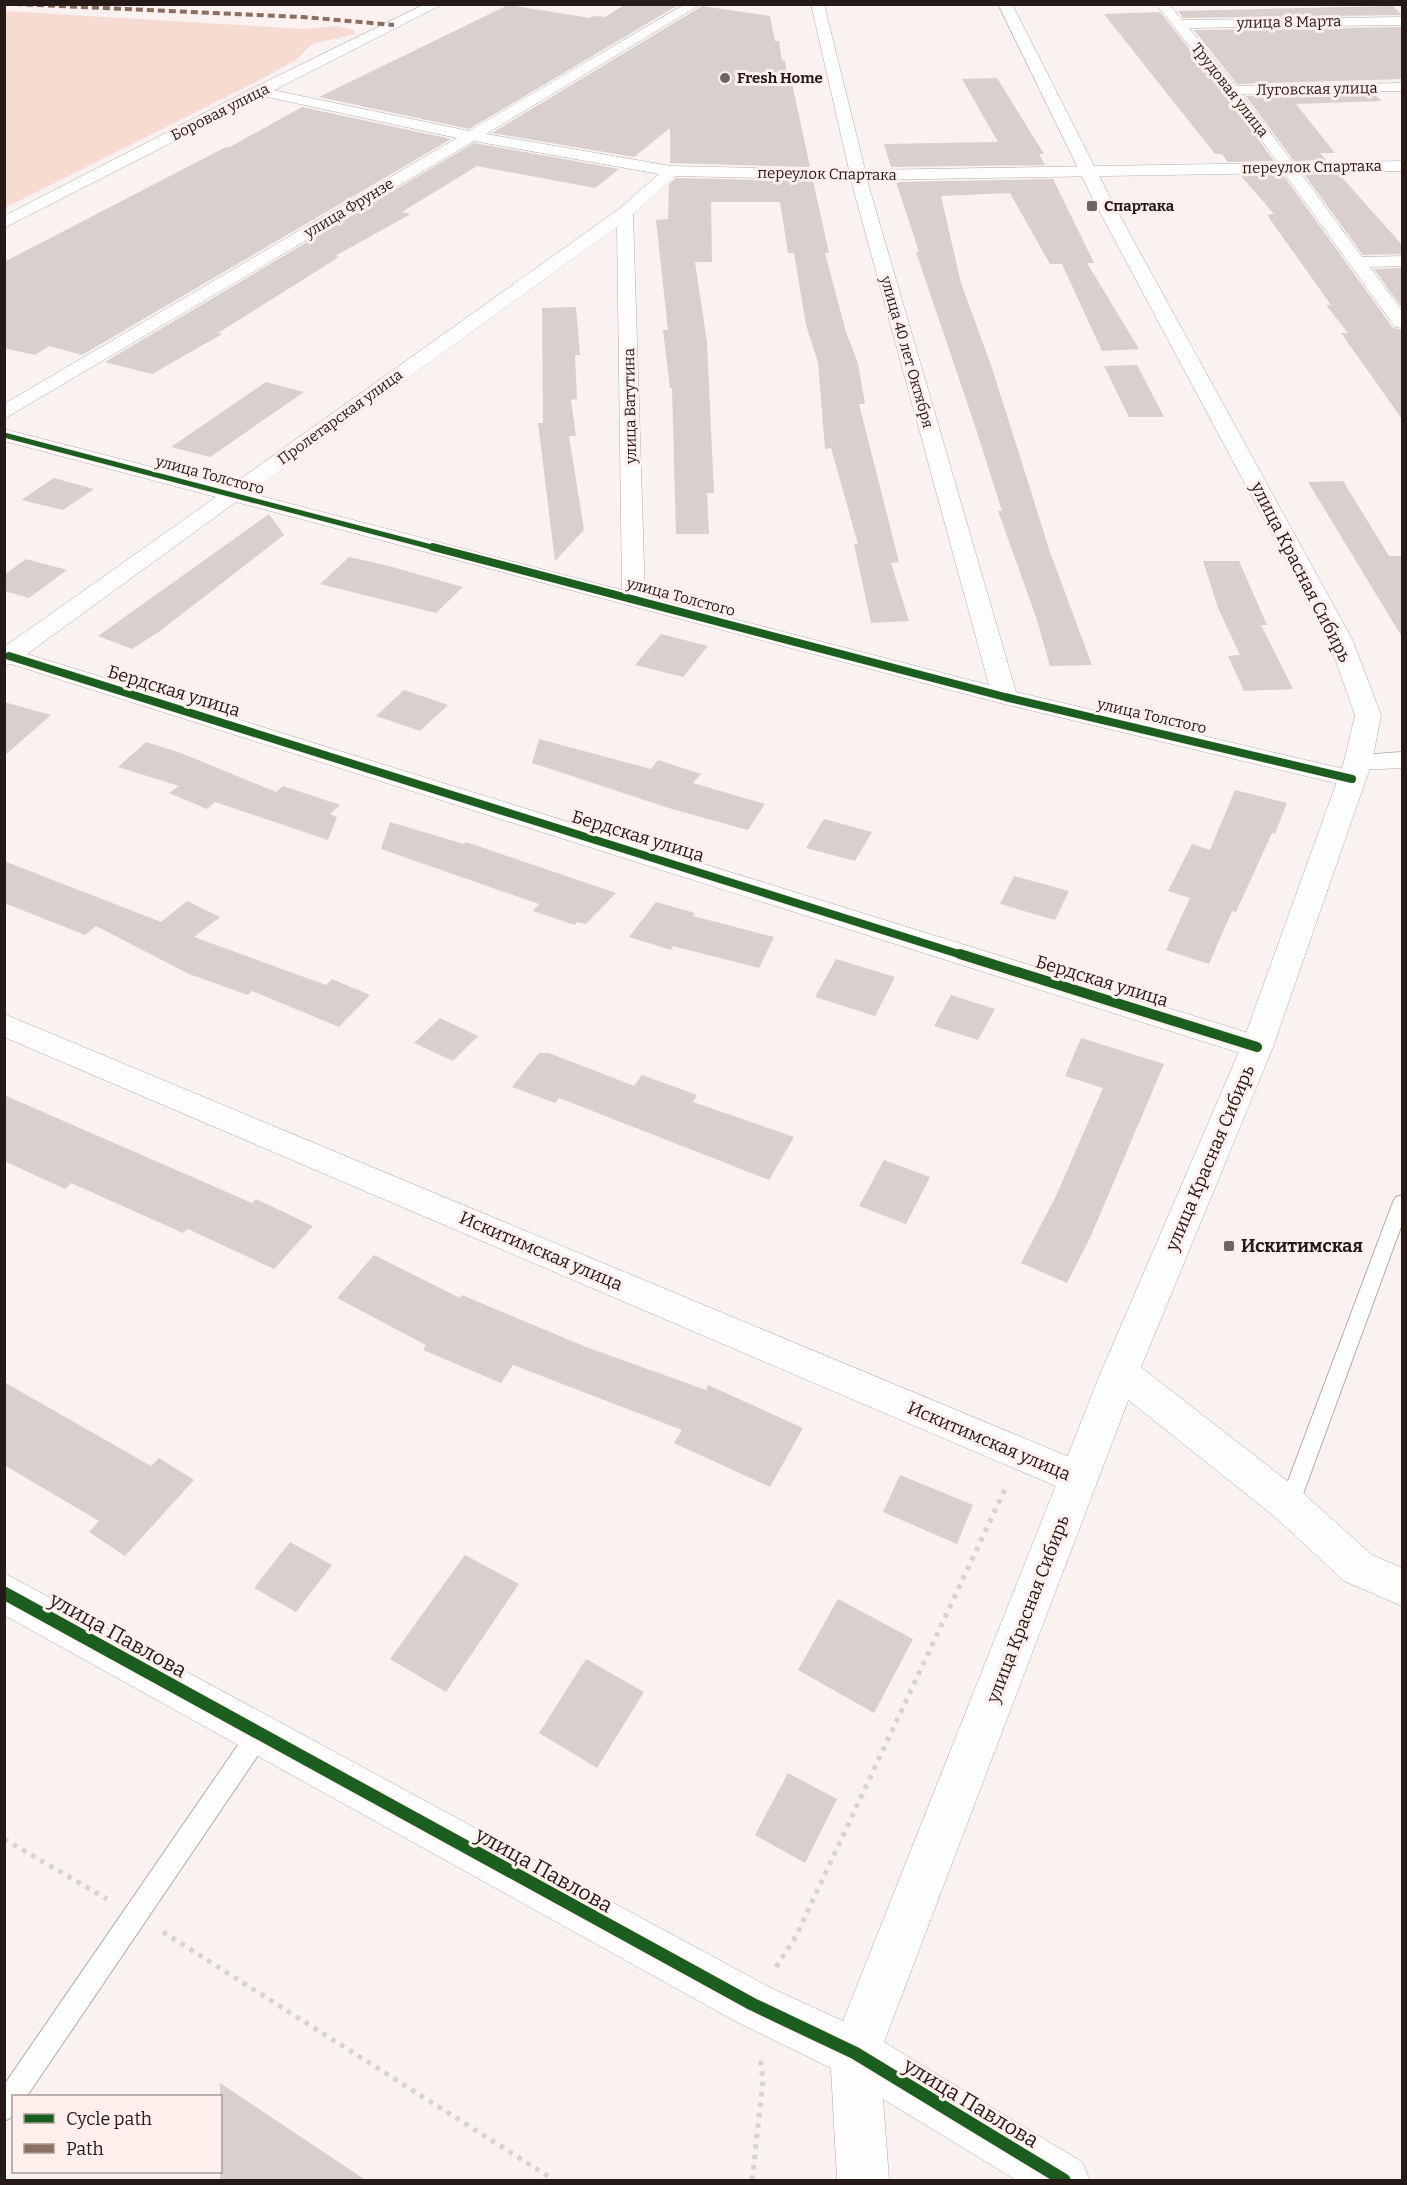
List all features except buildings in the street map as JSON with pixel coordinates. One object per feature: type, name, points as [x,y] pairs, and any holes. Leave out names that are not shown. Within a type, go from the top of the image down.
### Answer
[{"type":"main road","name":"Боровая улица","points":[[4,223],[258,92],[437,4]]},
{"type":"main road","name":"улица Красная Сибирь","points":[[862,2181],[855,2053],[1120,1372],[1257,1047],[1355,771],[1368,715],[1340,639],[1088,171],[1005,4]]},
{"type":"main road","name":"улица Павлова","points":[[4,1593],[752,2004],[855,2053],[1065,2181]]},
{"type":"street","name":"улица Фрунзе","points":[[4,413],[695,4]]},
{"type":"street","name":"улица 40 лет Октября","points":[[817,4],[858,176],[1005,697]]},
{"type":"street","name":"Трудовая улица","points":[[1162,4],[1232,90],[1402,323]]},
{"type":"street","name":"улица 8 Марта","points":[[1176,24],[1402,21]]},
{"type":"street","name":"Луговская улица","points":[[1232,90],[1402,87]]},
{"type":"street","name":"переулок Спартака","points":[[258,92],[469,136],[671,171],[858,176],[1402,166]]},
{"type":"street","name":"Пролетарская улица","points":[[7,658],[625,213],[671,171]]},
{"type":"street","name":"улица Ватутина","points":[[625,213],[634,600]]},
{"type":"street","points":[[1356,262],[1402,261]]},
{"type":"street","name":"улица Толстого","points":[[4,435],[1005,697],[1355,771],[1402,760]]},
{"type":"street","name":"Бердская улица","points":[[7,658],[1257,1047]]},
{"type":"street","name":"Искитимская улица","points":[[4,1024],[1078,1478]]},
{"type":"street","points":[[1120,1372],[1289,1505],[1358,1568],[1402,1587]]},
{"type":"lane","points":[[1289,1505],[1402,1202]]},
{"type":"lane","points":[[13,2095],[259,1734]]},
{"type":"path","points":[[796,1936],[1007,1484]]},
{"type":"path","points":[[4,1839],[316,2027],[554,2181]]},
{"type":"path","points":[[752,2181],[763,2080]]},
{"type":"shaded area","points":[[5,11],[304,29],[337,26],[354,30],[355,34],[312,44],[296,60],[258,81],[5,208]]},
{"type":"marked path","points":[[15,4],[303,17],[394,25]]},
{"type":"cycle path","points":[[4,435],[1005,697],[1352,779]]},
{"type":"cycle path","points":[[9,656],[1257,1047]]},
{"type":"cycle path","points":[[4,1593],[752,2004],[855,2053],[1064,2180]]},
{"type":"place","name":"Fresh Home","points":[[725,78]]},
{"type":"place","name":"Спартака","points":[[1092,206]]},
{"type":"place","name":"Искитимская","points":[[1229,1246]]}]
